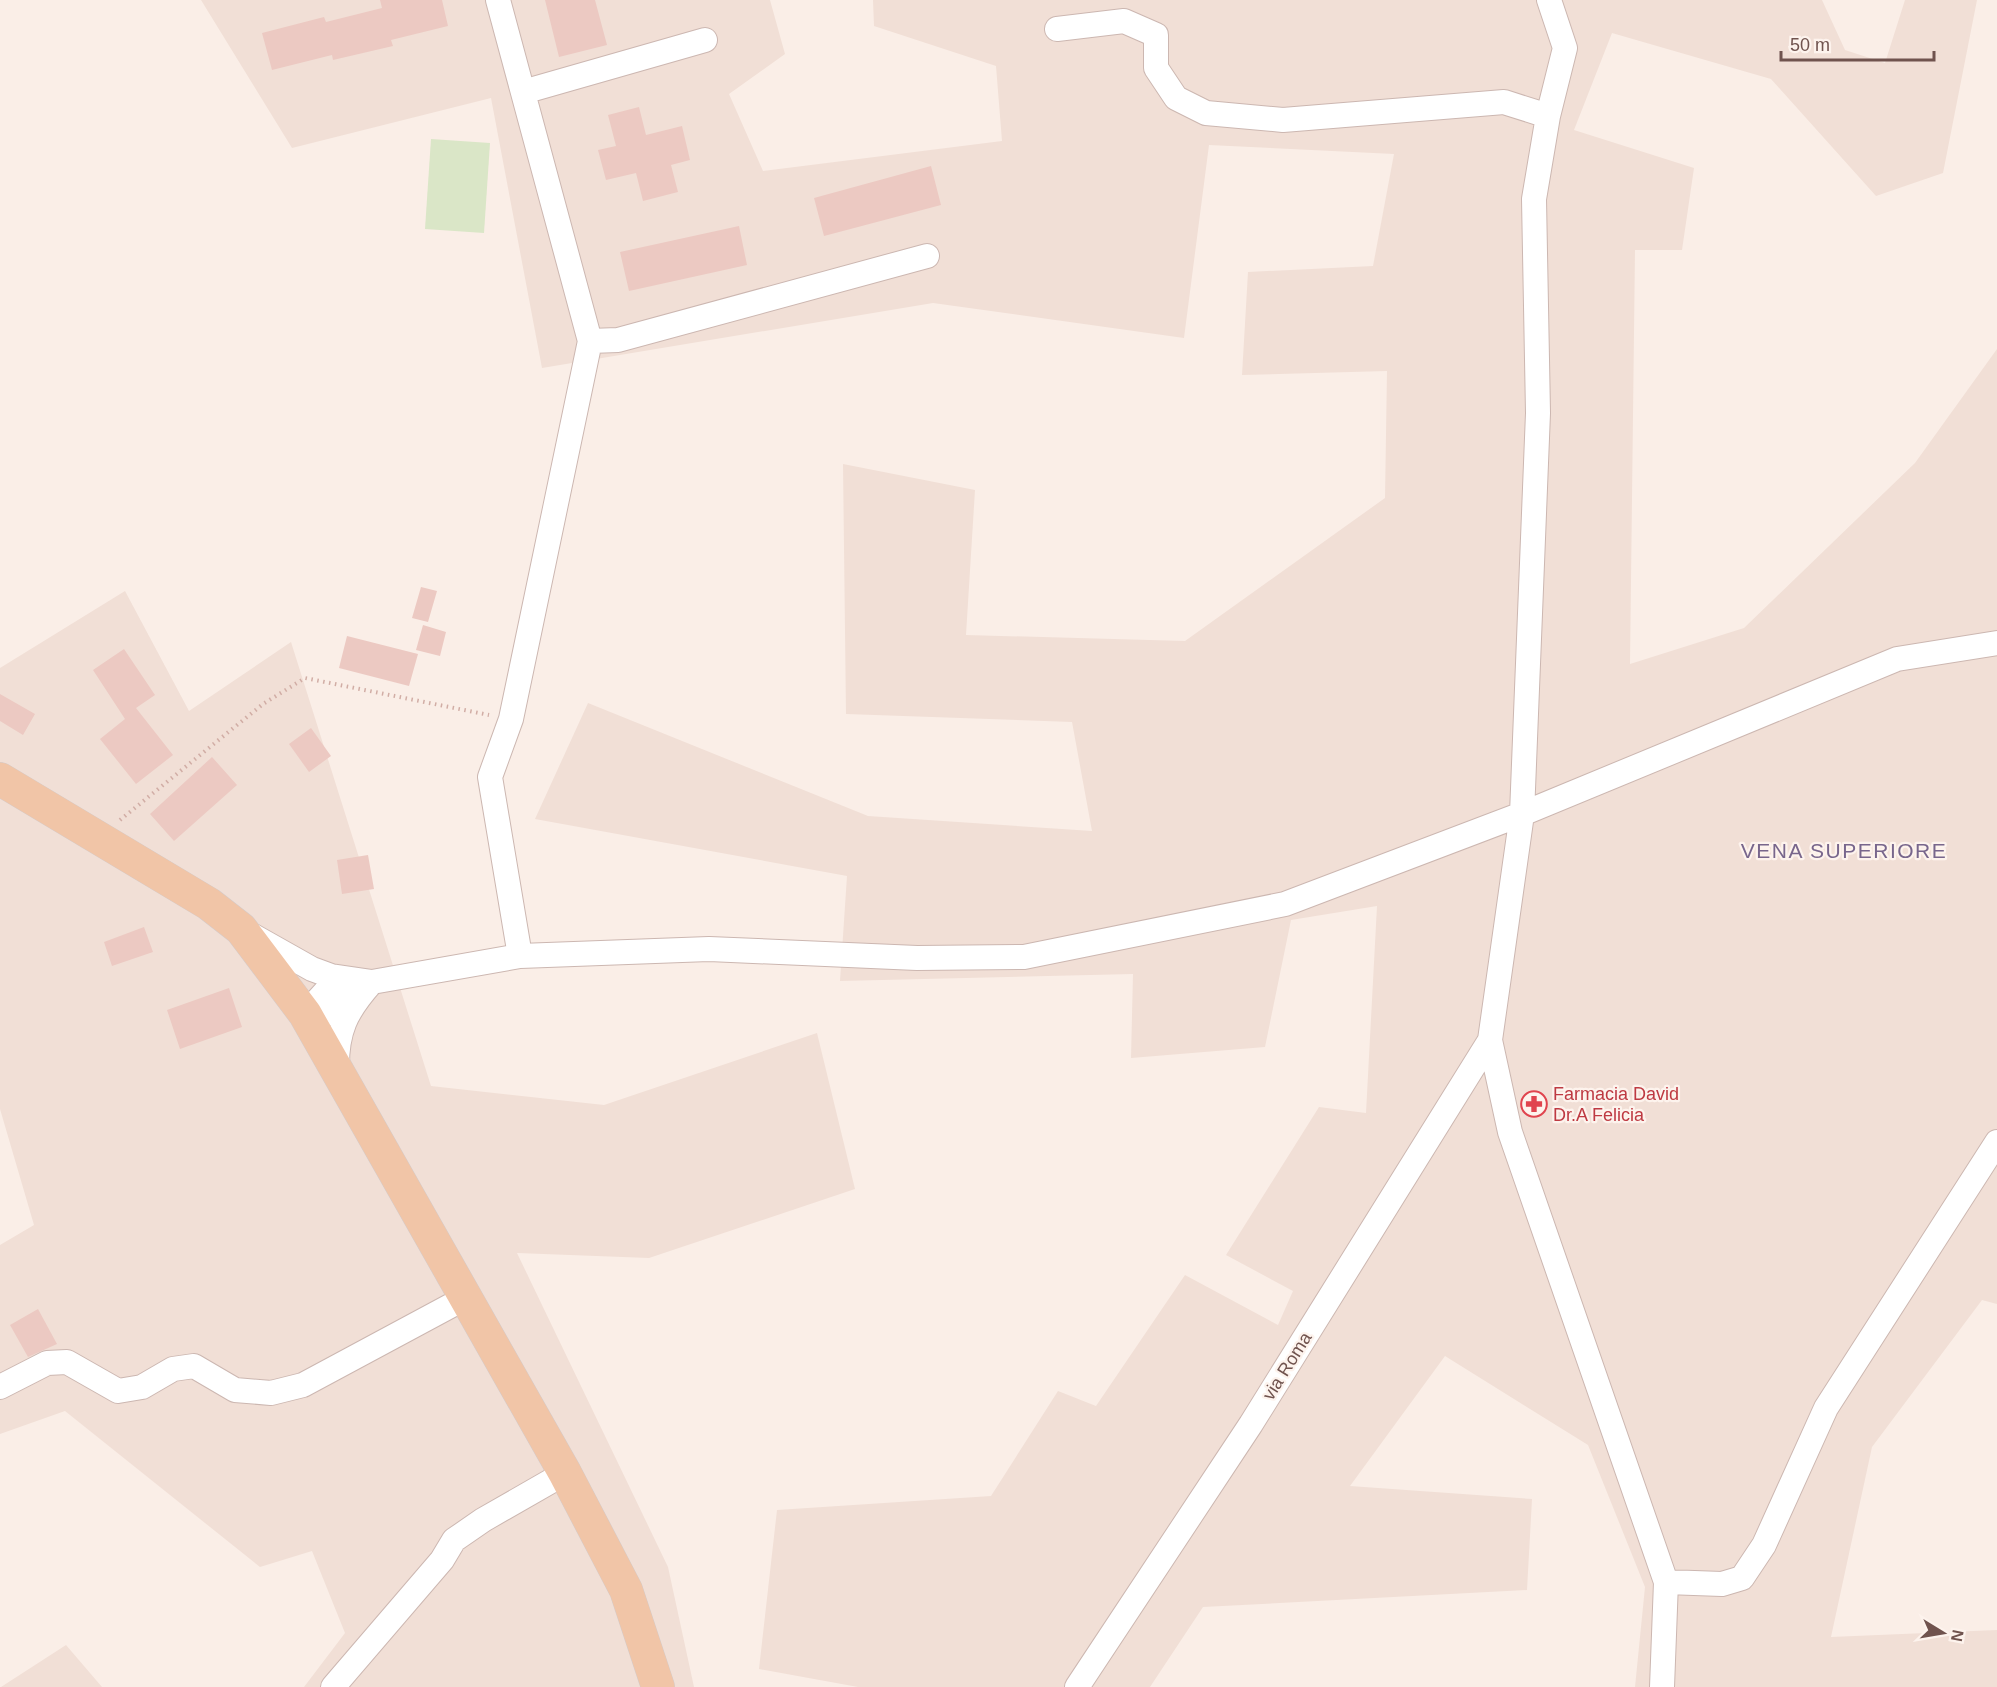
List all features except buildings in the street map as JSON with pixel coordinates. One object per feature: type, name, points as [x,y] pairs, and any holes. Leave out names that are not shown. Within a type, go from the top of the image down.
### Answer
[{"type":"main road","points":[[0,779],[209,904],[241,929],[305,1014],[565,1473],[626,1590],[658,1687]]},
{"type":"street","points":[[498,0],[590,341],[511,719],[490,777],[520,956]]},
{"type":"street","points":[[1549,0],[1565,48],[1548,117],[1534,199],[1538,413],[1522,814],[1490,1041],[1510,1132],[1666,1582],[1662,1687]]},
{"type":"street","points":[[1057,28],[1124,21],[1156,35],[1155,68],[1176,98],[1206,113],[1283,120],[1504,102],[1548,117]]},
{"type":"street","points":[[523,92],[705,40]]},
{"type":"street","points":[[590,341],[618,340],[927,256]]},
{"type":"street","points":[[305,1014],[326,991],[339,984],[362,985],[520,956],[709,949],[917,958],[1024,957],[1285,904],[1522,814],[1897,658],[1997,643]]},
{"type":"street","points":[[241,929],[312,969],[362,985]]},
{"type":"street","points":[[337,1071],[336,1048],[342,1026],[362,985]]},
{"type":"street","name":"via Roma","points":[[1077,1687],[1251,1424],[1490,1041]]},
{"type":"street","points":[[1666,1582],[1722,1584],[1742,1578],[1764,1545],[1826,1408],[1997,1142]]},
{"type":"street","points":[[0,1387],[47,1363],[67,1362],[118,1391],[142,1387],[173,1369],[194,1366],[235,1390],[271,1393],[303,1385],[465,1298]]},
{"type":"street","points":[[333,1687],[442,1560],[454,1540],[483,1520],[565,1473]]},
{"type":"path","points":[[97,839],[263,704],[305,678],[511,719]]},
{"type":"shaded area","points":[[201,0],[770,0],[785,54],[729,94],[763,171],[1002,141],[996,66],[874,26],[873,0],[1822,0],[1845,50],[1885,63],[1905,0],[1977,0],[1943,173],[1876,196],[1771,79],[1612,33],[1574,130],[1694,168],[1682,250],[1635,250],[1630,664],[1744,628],[1915,463],[1997,349],[1997,1304],[1982,1300],[1872,1447],[1831,1637],[1997,1630],[1997,1687],[1635,1687],[1645,1587],[1588,1445],[1445,1356],[1350,1486],[1532,1499],[1527,1590],[1203,1607],[1150,1687],[858,1687],[759,1669],[777,1510],[991,1496],[1058,1391],[1096,1406],[1185,1275],[1278,1325],[1293,1291],[1226,1255],[1319,1107],[1366,1113],[1377,906],[1291,920],[1265,1047],[1131,1058],[1133,974],[840,981],[847,876],[535,819],[588,703],[868,816],[1092,831],[1072,722],[846,714],[843,464],[975,490],[966,635],[1185,641],[1385,498],[1387,371],[1242,375],[1248,272],[1373,266],[1394,154],[1209,145],[1184,338],[933,303],[542,368],[491,98],[292,148]]},
{"type":"shaded area","points":[[125,591],[189,711],[291,642],[431,1086],[604,1105],[817,1033],[855,1189],[649,1258],[517,1253],[668,1567],[694,1687],[304,1687],[345,1633],[312,1551],[260,1567],[65,1411],[0,1434],[0,1245],[34,1225],[0,1109],[0,668]]},
{"type":"shaded area","points":[[66,1645],[102,1687],[1,1687]]},
{"type":"green space","points":[[431,139],[490,143],[484,233],[425,229]]},
{"type":"place","name":"Farmacia David Dr.A Felicia","points":[[1534,1104]]},
{"type":"district","name":"VENA SUPERIORE","points":[[1844,851]]}]
